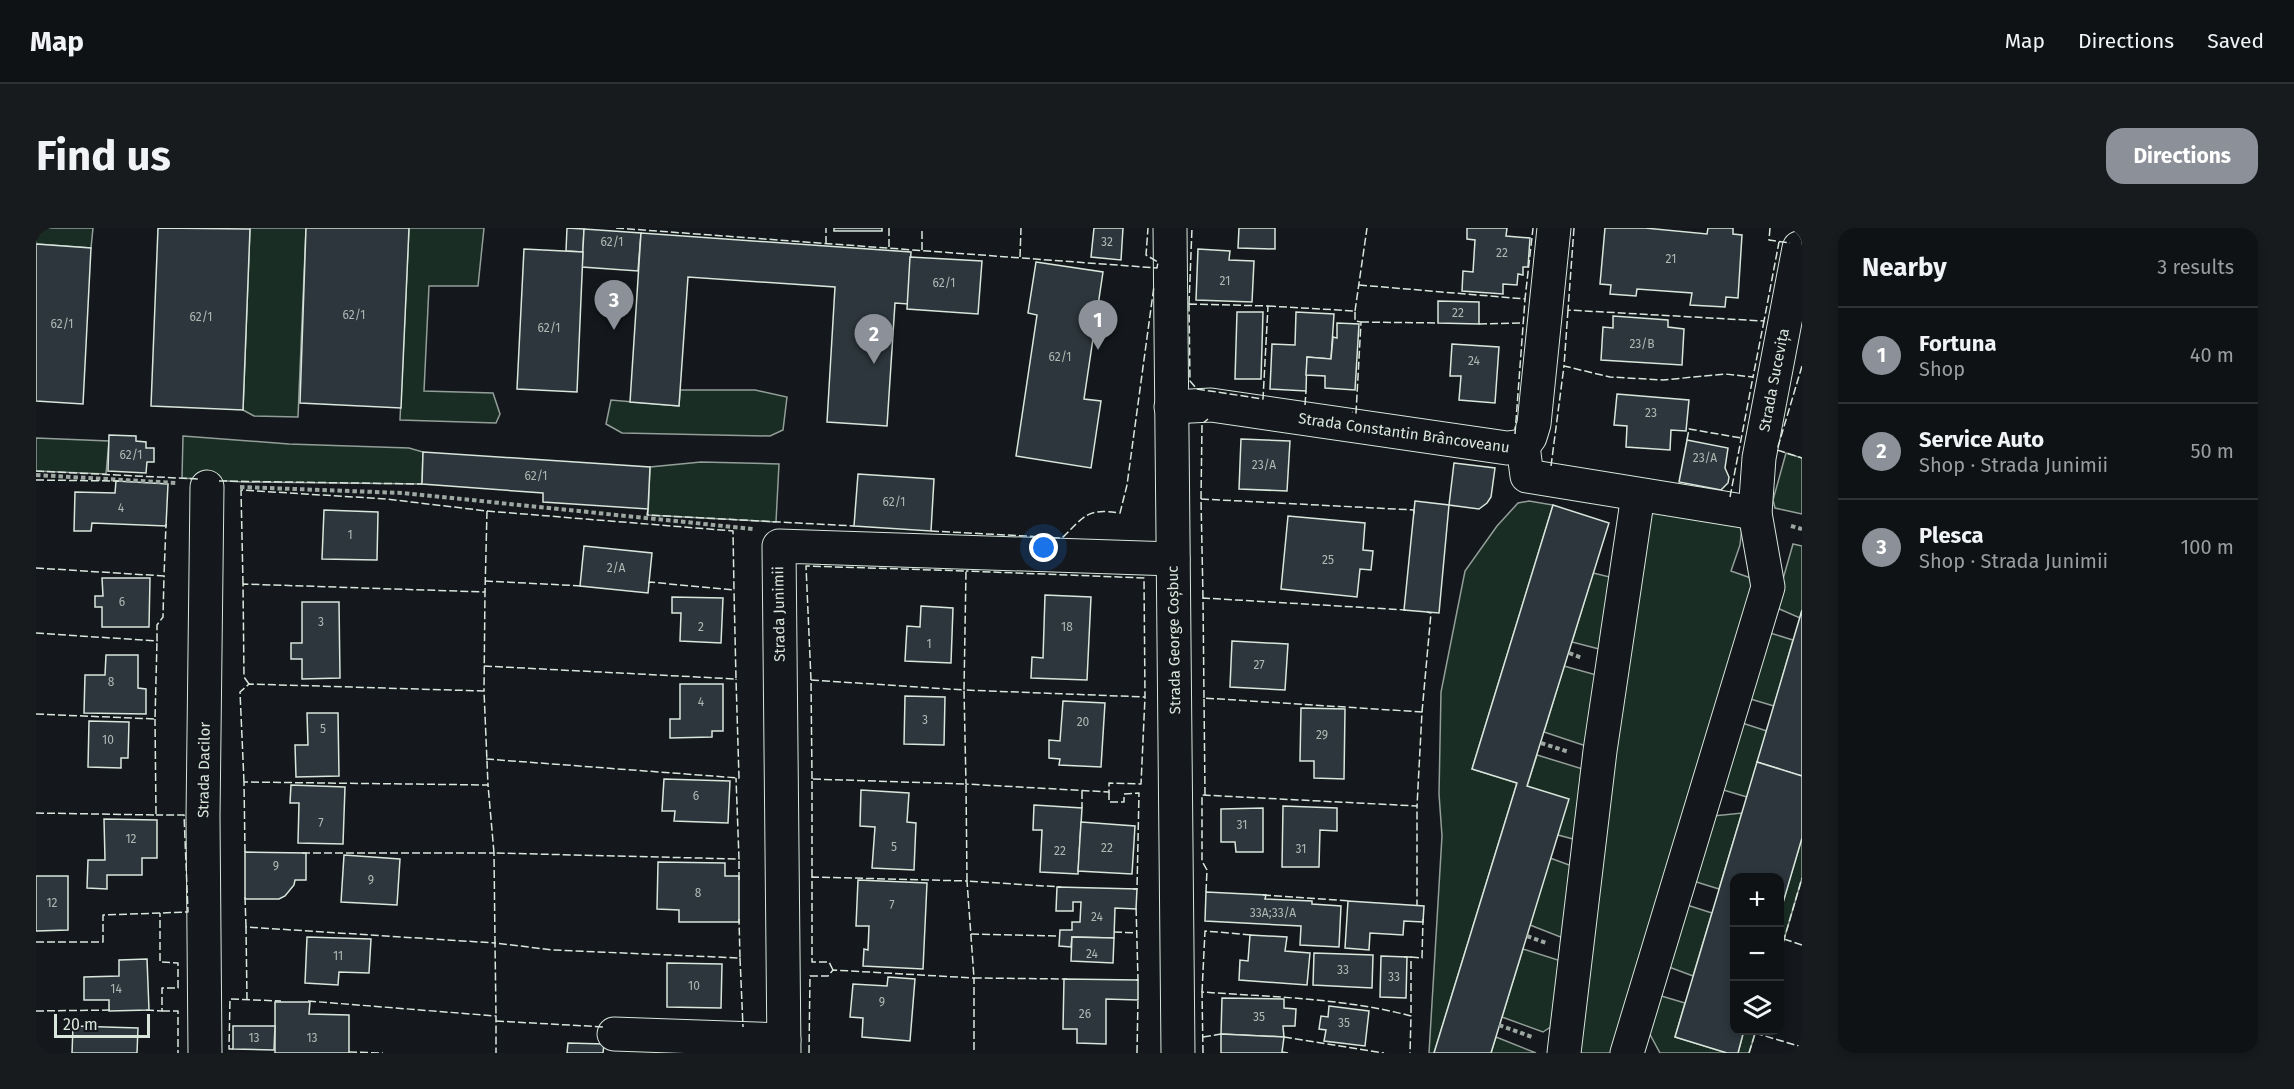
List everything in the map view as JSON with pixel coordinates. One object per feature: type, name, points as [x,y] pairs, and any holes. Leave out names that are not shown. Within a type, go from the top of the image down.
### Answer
[{"type":"street","name":"Strada George Coșbuc","points":[[1170,228],[1178,1053]]},
{"type":"street","name":"Strada Constantin Brâncoveanu","points":[[1171,407],[1211,405],[1508,448],[1523,446],[1530,437],[1534,424],[1554,228]]},
{"type":"street","name":"Strada Sucevița","points":[[1627,1053],[1768,587],[1755,513],[1759,458],[1799,249]]},
{"type":"street","points":[[1523,446],[1527,476],[1755,513]]},
{"type":"street","name":"Strada Dacilor","points":[[206,1053],[204,817],[207,487]]},
{"type":"street","points":[[1564,1053],[1600,751],[1638,495]]},
{"type":"street","name":"Strada Junimii","points":[[614,1034],[784,1047],[778,546],[1173,559]]},
{"type":"path","points":[[36,475],[169,482],[207,487],[414,494],[759,530],[778,546]]},
{"type":"green space","points":[[36,228],[93,228],[91,248],[36,244]]},
{"type":"green space","points":[[250,228],[306,228],[298,417],[254,416],[243,410]]},
{"type":"green space","points":[[409,228],[484,228],[478,286],[429,286],[424,391],[493,393],[500,414],[496,423],[400,420]]},
{"type":"green space","points":[[680,390],[755,390],[787,397],[783,430],[770,436],[622,433],[606,424],[611,400],[679,406]]},
{"type":"green space","points":[[183,436],[289,444],[409,448],[423,452],[422,484],[243,482],[182,478]]},
{"type":"green space","points":[[36,438],[109,441],[106,474],[36,471]]},
{"type":"green space","points":[[1786,453],[1802,458],[1802,514],[1775,508],[1773,500]]},
{"type":"green space","points":[[701,462],[779,464],[776,522],[648,515],[650,467]]},
{"type":"green space","points":[[1529,501],[1553,505],[1472,769],[1517,783],[1434,1053],[1429,1053],[1442,836],[1439,794],[1441,692],[1465,571],[1497,526],[1518,503]]},
{"type":"green space","points":[[1652,510],[1742,527],[1740,545],[1731,571],[1748,577],[1755,583],[1616,1053],[1571,1053]]},
{"type":"green space","points":[[1793,544],[1802,546],[1800,618],[1775,607]]},
{"type":"green space","points":[[1593,573],[1614,578],[1603,650],[1572,642]]},
{"type":"green space","points":[[1767,632],[1793,640],[1774,706],[1747,698]]},
{"type":"green space","points":[[1564,666],[1600,676],[1586,746],[1544,732]]},
{"type":"green space","points":[[1739,722],[1767,731],[1747,797],[1720,789]]},
{"type":"green space","points":[[1537,755],[1586,770],[1577,840],[1558,835],[1527,786]]},
{"type":"green space","points":[[1742,813],[1719,889],[1690,880],[1713,816]]},
{"type":"green space","points":[[1802,837],[1802,878],[1784,939],[1784,898]]},
{"type":"green space","points":[[1550,858],[1572,866],[1563,938],[1530,925]]},
{"type":"green space","points":[[1687,905],[1712,913],[1693,976],[1669,967]]},
{"type":"green space","points":[[1523,949],[1561,961],[1552,1026],[1543,1032],[1502,1017]]},
{"type":"green space","points":[[1658,995],[1685,1003],[1675,1037],[1727,1053],[1660,1053],[1646,1027]]},
{"type":"green space","points":[[1743,1035],[1755,1035],[1749,1053],[1738,1053]]},
{"type":"green space","points":[[1496,1037],[1536,1053],[1491,1053]]},
{"type":"building","points":[[158,228],[250,229],[243,410],[151,406]]},
{"type":"building","points":[[306,228],[409,228],[401,408],[300,403]]},
{"type":"building","points":[[567,228],[584,229],[583,252],[566,251]]},
{"type":"building","points":[[834,228],[882,228],[882,231],[834,231]]},
{"type":"building","points":[[1094,228],[1123,228],[1121,260],[1091,257]]},
{"type":"building","points":[[1239,228],[1275,228],[1275,249],[1238,248]]},
{"type":"building","points":[[1467,228],[1507,228],[1506,236],[1530,238],[1528,267],[1523,267],[1523,275],[1518,274],[1517,285],[1503,284],[1503,294],[1462,291],[1463,271],[1473,272],[1475,240],[1467,239]]},
{"type":"building","points":[[1605,228],[1645,228],[1707,234],[1708,228],[1733,228],[1733,234],[1742,235],[1738,298],[1726,297],[1725,307],[1690,305],[1692,293],[1637,289],[1636,296],[1610,294],[1611,285],[1600,284]]},
{"type":"building","points":[[584,229],[641,233],[638,271],[582,267]]},
{"type":"building","points":[[641,233],[911,252],[908,304],[895,303],[887,426],[827,422],[835,287],[688,277],[679,406],[630,402]]},
{"type":"building","points":[[36,244],[91,248],[83,404],[36,401]]},
{"type":"building","points":[[524,249],[583,252],[577,392],[517,389]]},
{"type":"building","points":[[1198,249],[1230,251],[1229,260],[1254,261],[1252,302],[1196,300]]},
{"type":"building","points":[[910,257],[982,261],[978,314],[907,309]]},
{"type":"building","points":[[1036,262],[1103,272],[1084,399],[1101,401],[1091,468],[1016,456],[1037,315],[1028,313]]},
{"type":"building","points":[[1438,301],[1479,302],[1479,324],[1438,323]]},
{"type":"building","points":[[1237,312],[1263,312],[1261,379],[1235,379]]},
{"type":"building","points":[[1296,312],[1334,314],[1331,359],[1307,357],[1306,391],[1270,389],[1272,344],[1295,345]]},
{"type":"building","points":[[1613,316],[1668,320],[1668,327],[1684,329],[1682,365],[1601,360],[1603,327],[1613,328]]},
{"type":"building","points":[[1337,323],[1359,324],[1355,390],[1325,388],[1325,376],[1306,375],[1307,357],[1331,359],[1333,337],[1337,338]]},
{"type":"building","points":[[1452,344],[1499,347],[1495,403],[1459,400],[1461,376],[1450,376]]},
{"type":"building","points":[[1617,394],[1689,400],[1686,431],[1671,430],[1670,450],[1626,447],[1627,426],[1614,425]]},
{"type":"building","points":[[109,435],[136,436],[136,441],[146,442],[146,448],[154,448],[154,462],[147,462],[146,473],[108,471]]},
{"type":"building","points":[[1241,439],[1290,441],[1287,491],[1239,489]]},
{"type":"building","points":[[1687,440],[1728,448],[1725,468],[1729,477],[1728,483],[1721,490],[1679,482]]},
{"type":"building","points":[[423,452],[650,467],[648,509],[543,502],[543,493],[422,484]]},
{"type":"building","points":[[1454,463],[1495,468],[1491,497],[1479,509],[1449,505]]},
{"type":"building","points":[[858,474],[934,479],[931,531],[854,526]]},
{"type":"building","points":[[116,481],[168,484],[166,526],[92,523],[91,531],[74,531],[75,492],[115,493]]},
{"type":"building","points":[[1415,501],[1449,505],[1439,613],[1404,610]]},
{"type":"building","points":[[1553,505],[1609,523],[1527,786],[1569,799],[1491,1053],[1434,1053],[1517,783],[1472,769]]},
{"type":"building","points":[[324,510],[378,512],[377,560],[322,559]]},
{"type":"building","points":[[1288,516],[1365,523],[1363,550],[1373,551],[1371,570],[1360,569],[1357,597],[1281,589]]},
{"type":"building","points":[[584,546],[652,553],[648,593],[580,586]]},
{"type":"building","points":[[102,578],[150,578],[149,627],[102,627],[102,607],[95,607],[95,596],[103,596]]},
{"type":"building","points":[[1045,595],[1091,597],[1087,680],[1031,678],[1032,657],[1043,658]]},
{"type":"building","points":[[672,597],[723,598],[721,643],[680,641],[681,613],[672,613]]},
{"type":"building","points":[[302,602],[339,602],[340,678],[302,679],[302,659],[291,659],[291,643],[302,643]]},
{"type":"building","points":[[921,606],[953,608],[951,663],[905,661],[907,626],[920,627]]},
{"type":"building","points":[[1802,610],[1802,776],[1757,762]]},
{"type":"building","points":[[1232,641],[1288,644],[1285,690],[1230,687]]},
{"type":"building","points":[[106,655],[138,655],[138,688],[146,689],[146,714],[84,713],[85,675],[105,675]]},
{"type":"building","points":[[680,684],[723,684],[723,731],[712,731],[712,737],[670,738],[670,719],[680,719]]},
{"type":"building","points":[[905,696],[945,697],[944,745],[904,744]]},
{"type":"building","points":[[1063,701],[1105,703],[1101,767],[1059,765],[1060,759],[1049,758],[1049,740],[1060,741]]},
{"type":"building","points":[[1301,708],[1345,709],[1344,779],[1314,778],[1314,761],[1300,761]]},
{"type":"building","points":[[307,713],[338,713],[339,776],[296,777],[295,745],[308,745]]},
{"type":"building","points":[[89,721],[129,722],[128,758],[121,758],[121,768],[88,767]]},
{"type":"building","points":[[1757,762],[1802,776],[1802,838],[1784,899],[1784,873],[1730,873],[1730,1035],[1743,1035],[1738,1053],[1727,1053],[1675,1037]]},
{"type":"building","points":[[664,779],[730,781],[728,823],[674,821],[675,811],[662,811]]},
{"type":"building","points":[[291,785],[345,787],[343,844],[298,843],[299,803],[290,803]]},
{"type":"building","points":[[861,790],[909,793],[907,822],[916,823],[914,870],[872,868],[875,827],[860,826]]},
{"type":"building","points":[[1034,805],[1082,808],[1078,874],[1040,872],[1042,830],[1033,830]]},
{"type":"building","points":[[1283,806],[1337,808],[1337,831],[1320,830],[1319,867],[1282,867]]},
{"type":"building","points":[[1263,808],[1263,852],[1236,852],[1235,842],[1221,842],[1221,809]]},
{"type":"building","points":[[104,819],[157,820],[157,858],[142,858],[142,875],[107,875],[107,889],[87,888],[88,860],[105,860]]},
{"type":"building","points":[[1081,822],[1135,826],[1132,874],[1078,871]]},
{"type":"building","points":[[245,852],[306,853],[306,880],[295,880],[294,885],[285,896],[279,899],[245,899]]},
{"type":"building","points":[[344,855],[400,859],[397,905],[341,902]]},
{"type":"building","points":[[658,862],[725,863],[725,876],[739,876],[739,922],[679,922],[679,910],[657,909]]},
{"type":"building","points":[[36,876],[68,876],[68,930],[36,931]]},
{"type":"building","points":[[858,880],[927,883],[923,969],[863,966],[864,949],[868,950],[869,926],[856,926]]},
{"type":"building","points":[[1057,887],[1137,889],[1136,909],[1115,908],[1114,938],[1072,937],[1071,947],[1059,946],[1060,930],[1072,930],[1072,922],[1080,922],[1081,902],[1073,902],[1073,911],[1056,911]]},
{"type":"building","points":[[1206,892],[1266,895],[1265,899],[1312,901],[1312,904],[1341,906],[1339,947],[1300,945],[1301,926],[1205,921]]},
{"type":"building","points":[[1348,901],[1424,906],[1423,922],[1404,921],[1403,935],[1370,933],[1369,950],[1345,948]]},
{"type":"building","points":[[1250,935],[1287,937],[1285,951],[1310,953],[1307,985],[1239,980],[1240,960],[1248,961]]},
{"type":"building","points":[[307,937],[371,939],[369,973],[339,972],[338,985],[305,983]]},
{"type":"building","points":[[1072,937],[1114,938],[1113,963],[1071,961]]},
{"type":"building","points":[[1314,953],[1373,955],[1372,988],[1313,985]]},
{"type":"building","points":[[1381,956],[1407,957],[1406,998],[1380,997]]},
{"type":"building","points":[[147,959],[149,1010],[109,1011],[109,1000],[84,1000],[84,977],[119,976],[119,960]]},
{"type":"building","points":[[667,963],[722,964],[721,1008],[667,1007]]},
{"type":"building","points":[[888,977],[915,979],[910,1041],[862,1037],[863,1018],[850,1017],[853,984],[887,986]]},
{"type":"building","points":[[1064,979],[1138,980],[1138,1000],[1106,999],[1106,1044],[1077,1043],[1077,1029],[1063,1029]]},
{"type":"building","points":[[1222,998],[1284,999],[1284,1008],[1296,1009],[1295,1026],[1283,1026],[1284,1037],[1221,1034]]},
{"type":"building","points":[[275,1002],[310,1002],[309,1014],[349,1015],[349,1053],[275,1053]]},
{"type":"building","points":[[1329,1006],[1369,1011],[1365,1046],[1324,1041],[1326,1030],[1319,1029],[1321,1016],[1328,1017]]},
{"type":"building","points":[[73,1026],[138,1028],[137,1053],[72,1053]]},
{"type":"building","points":[[233,1026],[275,1026],[274,1050],[233,1049]]},
{"type":"building","points":[[1221,1034],[1284,1037],[1282,1052],[1288,1053],[1221,1053]]},
{"type":"building","points":[[568,1043],[604,1044],[603,1053],[567,1053]]},
{"type":"fence","points":[[616,228],[1157,268],[1158,262],[1146,255],[1148,228]]},
{"type":"fence","points":[[826,228],[826,244]]},
{"type":"fence","points":[[889,228],[889,248]]},
{"type":"fence","points":[[922,228],[922,250]]},
{"type":"fence","points":[[1020,257],[1021,228]]},
{"type":"fence","points":[[1189,304],[1192,228]]},
{"type":"fence","points":[[1355,311],[1367,228]]},
{"type":"fence","points":[[1359,285],[1525,299],[1533,228]]},
{"type":"fence","points":[[1574,228],[1568,310],[1764,321],[1779,242]]},
{"type":"fence","points":[[1770,228],[1769,240],[1790,243]]},
{"type":"fence","points":[[931,531],[1062,538],[1087,515],[1100,512],[1120,513],[1127,485],[1154,286]]},
{"type":"fence","points":[[1515,434],[1525,299]]},
{"type":"fence","points":[[1189,304],[1268,306],[1263,399],[1197,389],[1190,381],[1189,304]]},
{"type":"fence","points":[[1268,306],[1355,311],[1355,321],[1361,322],[1356,413],[1352,412]]},
{"type":"fence","points":[[1568,310],[1564,366],[1610,377],[1663,380],[1725,374],[1753,377],[1764,321]]},
{"type":"fence","points":[[1361,322],[1438,323]]},
{"type":"fence","points":[[1479,324],[1523,323]]},
{"type":"fence","points":[[1551,466],[1564,366]]},
{"type":"fence","points":[[1802,366],[1777,450],[1802,458]]},
{"type":"fence","points":[[1730,497],[1753,377]]},
{"type":"fence","points":[[1305,405],[1306,391]]},
{"type":"fence","points":[[1201,499],[1202,424],[1208,419]]},
{"type":"fence","points":[[1687,440],[1689,429],[1741,438]]},
{"type":"fence","points":[[36,471],[198,479]]},
{"type":"fence","points":[[36,480],[119,481]]},
{"type":"fence","points":[[219,481],[422,484]]},
{"type":"fence","points":[[243,584],[241,490],[386,499],[487,511],[485,592]]},
{"type":"fence","points":[[1203,598],[1201,499],[1414,510],[1414,514]]},
{"type":"fence","points":[[648,509],[647,515],[854,526]]},
{"type":"fence","points":[[487,511],[733,531],[734,590],[649,582],[649,587]]},
{"type":"fence","points":[[36,568],[164,576],[166,524]]},
{"type":"fence","points":[[811,680],[806,566],[966,571],[964,690],[1145,697],[1144,578],[966,571]]},
{"type":"fence","points":[[36,633],[157,641],[157,625],[163,617],[164,576]]},
{"type":"fence","points":[[485,581],[583,586]]},
{"type":"fence","points":[[249,684],[244,677],[243,584],[485,592],[484,691]]},
{"type":"fence","points":[[484,666],[736,679],[734,590]]},
{"type":"fence","points":[[1204,698],[1203,598],[1406,610]]},
{"type":"fence","points":[[1422,712],[1431,613],[1427,612]]},
{"type":"fence","points":[[36,714],[155,719],[157,641]]},
{"type":"fence","points":[[486,759],[739,778],[736,679]]},
{"type":"fence","points":[[812,779],[811,680],[964,690],[966,784],[1109,792],[1109,783],[1141,784],[1145,697]]},
{"type":"fence","points":[[244,782],[240,692],[249,684],[484,691],[488,785]]},
{"type":"fence","points":[[1205,795],[1204,698],[1422,712],[1417,806]]},
{"type":"fence","points":[[36,813],[156,815],[155,719]]},
{"type":"fence","points":[[245,852],[244,782],[488,785],[494,853],[739,859],[736,778]]},
{"type":"fence","points":[[812,877],[812,779],[966,784],[967,881],[1061,887]]},
{"type":"fence","points":[[1082,791],[1082,808]]},
{"type":"fence","points":[[1109,792],[1109,802],[1124,802],[1124,794],[1139,793],[1137,889],[1133,889]]},
{"type":"fence","points":[[1206,892],[1207,870],[1202,861],[1202,795],[1417,806],[1417,906]]},
{"type":"fence","points":[[36,942],[103,942],[103,915],[188,912],[184,815],[156,815]]},
{"type":"fence","points":[[302,853],[494,853],[495,943],[553,950],[740,958],[739,919]]},
{"type":"fence","points":[[739,859],[739,880]]},
{"type":"fence","points":[[833,970],[829,962],[812,962],[812,877],[967,881],[974,978],[1067,979]]},
{"type":"fence","points":[[1784,939],[1802,878]]},
{"type":"fence","points":[[1263,895],[1350,901]]},
{"type":"fence","points":[[245,897],[246,927]]},
{"type":"fence","points":[[1136,905],[1138,980],[1136,980]]},
{"type":"fence","points":[[146,1010],[162,1011],[162,988],[178,988],[178,963],[160,962],[160,913]]},
{"type":"fence","points":[[1411,957],[1422,958],[1423,919]]},
{"type":"fence","points":[[247,1000],[246,927],[495,943],[496,1016]]},
{"type":"fence","points":[[1202,992],[1205,931],[1252,935]]},
{"type":"fence","points":[[1114,932],[1137,933]]},
{"type":"fence","points":[[971,934],[1059,936]]},
{"type":"fence","points":[[1784,939],[1802,945]]},
{"type":"fence","points":[[1404,957],[1411,957],[1411,1016]]},
{"type":"fence","points":[[740,958],[743,1027]]},
{"type":"fence","points":[[809,1053],[810,976],[828,976],[833,970],[974,978],[974,1053]]},
{"type":"fence","points":[[1203,1053],[1202,992],[1333,1002],[1411,1016],[1410,1053]]},
{"type":"fence","points":[[1137,1053],[1138,998]]},
{"type":"fence","points":[[233,1049],[229,1049],[230,999],[281,1001]]},
{"type":"fence","points":[[308,1001],[496,1016],[496,1053]]},
{"type":"fence","points":[[36,1011],[113,1010]]},
{"type":"fence","points":[[162,1011],[178,1011],[178,1053]]},
{"type":"fence","points":[[496,1021],[605,1027]]},
{"type":"fence","points":[[1203,1037],[1221,1034]]},
{"type":"fence","points":[[1749,1053],[1754,1035]]},
{"type":"fence","points":[[1762,1035],[1802,1047]]},
{"type":"fence","points":[[1284,1037],[1384,1053]]},
{"type":"fence","points":[[349,1052],[383,1053]]},
{"type":"place","name":"Plesca","points":[[614,330]]},
{"type":"place","name":"Fortuna","points":[[1098,350]]},
{"type":"place","name":"Service Auto","points":[[874,364]]}]
